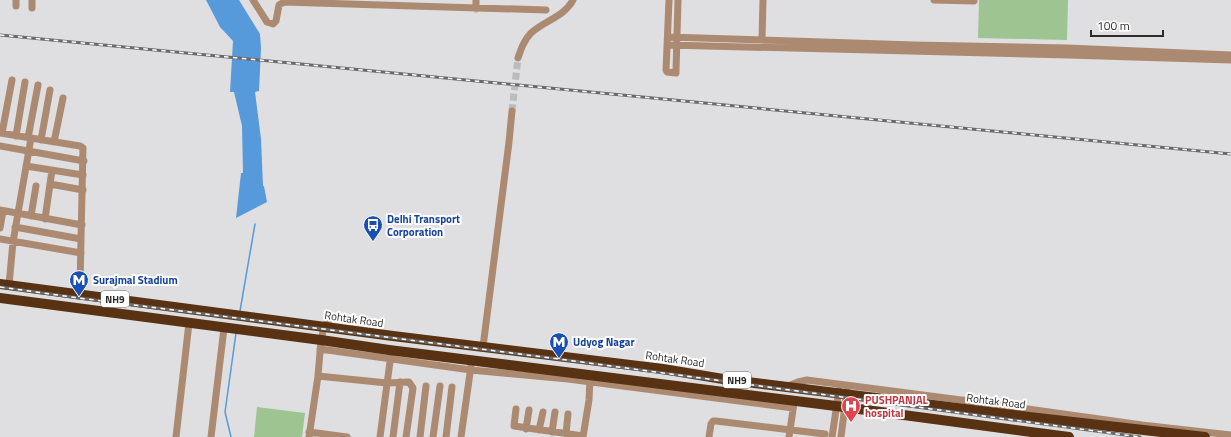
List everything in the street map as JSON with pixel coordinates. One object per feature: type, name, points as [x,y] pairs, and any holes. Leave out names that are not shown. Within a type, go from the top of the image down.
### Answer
[{"type":"highway","name":"Rohtak Road","points":[[5,285],[269,320],[326,323],[483,347],[788,386],[843,389],[1026,412],[1205,437]]},
{"type":"highway","name":"NH9","points":[[0,298],[259,332],[320,344],[471,365],[722,392],[794,404],[840,406],[1029,434],[1069,437]]},
{"type":"highway","points":[[722,392],[723,378]]},
{"type":"street","points":[[253,0],[267,22],[270,24],[273,24],[276,21],[279,5],[284,2],[422,4],[476,9],[546,10]]},
{"type":"street","points":[[476,0],[476,9]]},
{"type":"street","points":[[518,58],[526,39],[532,32],[568,8],[573,0]]},
{"type":"street","points":[[669,0],[667,72],[676,72],[678,0]]},
{"type":"street","points":[[762,40],[763,0]]},
{"type":"street","points":[[934,0],[974,1]]},
{"type":"street","points":[[668,41],[762,40],[1068,48],[1231,55]]},
{"type":"street","points":[[676,41],[1231,60]]},
{"type":"street","points":[[12,80],[1,133],[82,147],[84,150],[80,285]]},
{"type":"street","points":[[16,136],[25,82]]},
{"type":"street","points":[[5,285],[26,166],[38,85]]},
{"type":"street","points":[[41,140],[50,90]]},
{"type":"street","points":[[54,142],[63,98]]},
{"type":"street","points":[[483,347],[509,150],[512,111]]},
{"type":"street","points":[[0,146],[84,161]]},
{"type":"street","points":[[26,166],[83,175]]},
{"type":"street","points":[[45,218],[52,170]]},
{"type":"street","points":[[50,184],[83,190]]},
{"type":"street","points":[[31,216],[36,186]]},
{"type":"street","points":[[0,228],[2,210],[82,225]]},
{"type":"street","points":[[15,227],[81,239]]},
{"type":"street","points":[[0,240],[81,253]]},
{"type":"street","points":[[176,437],[189,323]]},
{"type":"street","points":[[326,323],[320,344],[318,376],[309,435],[343,437]]},
{"type":"street","points":[[212,437],[226,328]]},
{"type":"street","points":[[380,437],[391,354]]},
{"type":"street","points":[[461,437],[471,365]]},
{"type":"street","points":[[318,376],[387,383],[409,382],[412,388],[406,437]]},
{"type":"street","points":[[516,409],[514,426],[583,437],[590,378],[794,404],[790,433]]},
{"type":"street","points":[[393,437],[400,382]]},
{"type":"street","points":[[420,437],[426,386]]},
{"type":"street","points":[[433,437],[440,386]]},
{"type":"street","points":[[446,437],[452,387]]},
{"type":"street","points":[[830,435],[840,406],[843,389]]},
{"type":"street","points":[[710,437],[711,424],[713,421],[716,421],[790,433],[843,437],[840,406]]},
{"type":"street","points":[[526,429],[529,410]]},
{"type":"street","points":[[539,430],[543,412]]},
{"type":"street","points":[[552,432],[555,412]]},
{"type":"street","points":[[1026,412],[1231,435]]},
{"type":"street","points":[[566,434],[568,414]]},
{"type":"green space","points":[[979,0],[1068,0],[1067,40],[978,38]]},
{"type":"green space","points":[[257,407],[305,413],[302,437],[254,437]]},
{"type":"water","points":[[206,0],[239,0],[260,34],[261,48],[259,91],[255,92],[261,139],[263,186],[267,202],[236,218],[241,173],[243,173],[242,126],[234,92],[230,92],[233,41],[220,27]]},
{"type":"waterway","points":[[240,311],[255,224]]},
{"type":"waterway","points":[[231,437],[225,412],[236,333]]},
{"type":"tunnel","points":[[512,111],[518,58]]},
{"type":"railway","points":[[0,35],[1231,154]]},
{"type":"railway","points":[[0,287],[559,359],[1140,437]]},
{"type":"place","name":"Delhi Transport Corporation","points":[[373,242]]},
{"type":"place","name":"Surajmal Stadium","points":[[79,297]]},
{"type":"place","name":"Udyog Nagar","points":[[559,359]]},
{"type":"place","name":"PUSHPANJAL hospital","points":[[851,423]]}]
